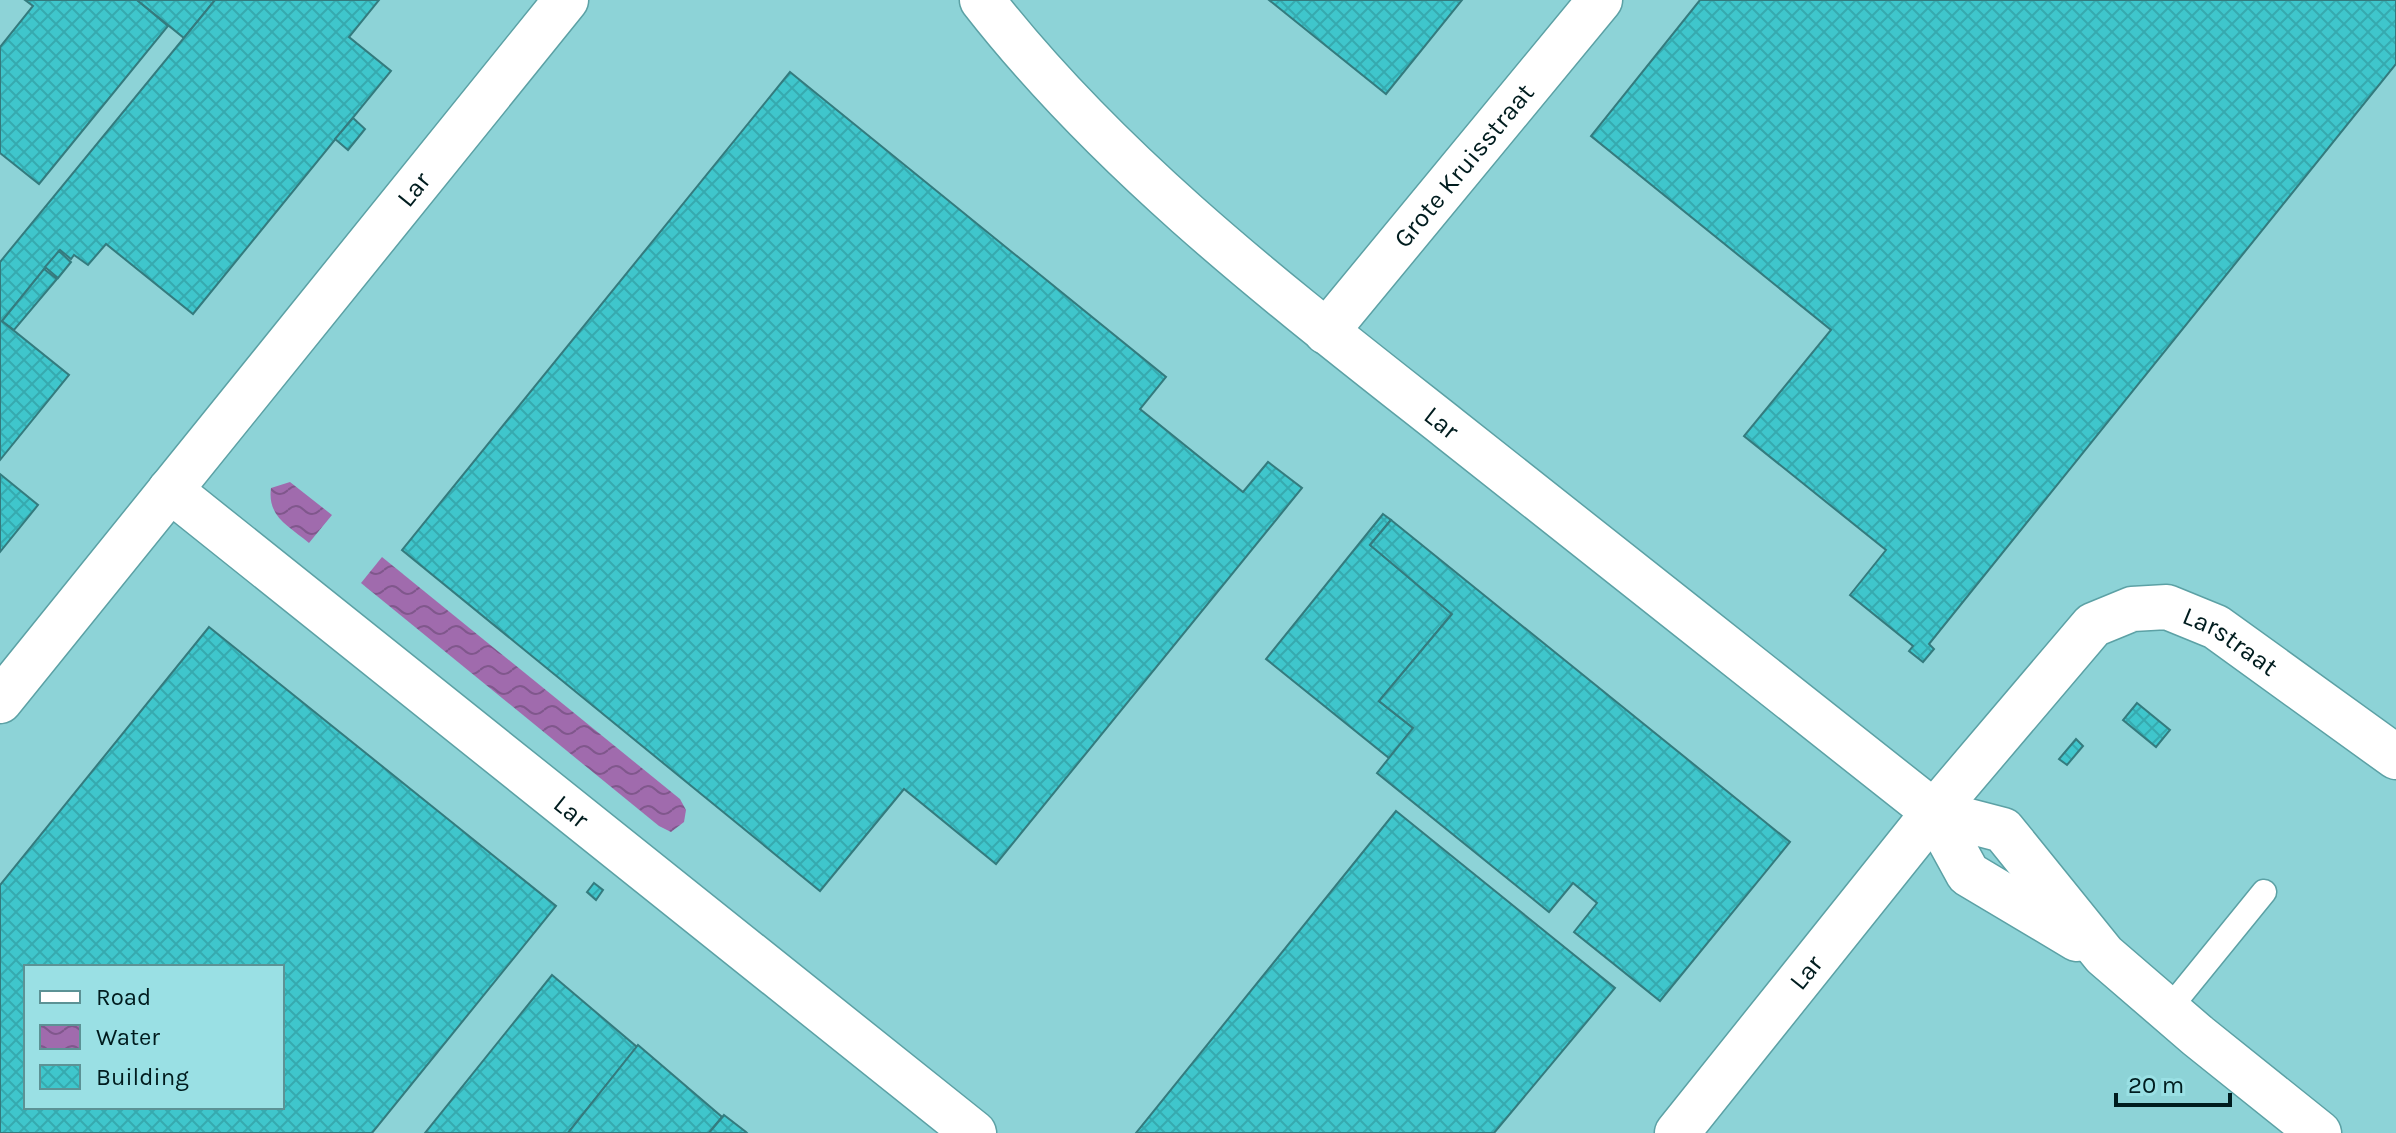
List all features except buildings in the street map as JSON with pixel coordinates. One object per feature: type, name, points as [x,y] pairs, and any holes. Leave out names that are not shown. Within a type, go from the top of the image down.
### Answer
[{"type":"street","name":"Lar","points":[[0,701],[566,0]]},
{"type":"street","name":"Lar","points":[[982,0],[1012,39],[1134,167],[1326,332],[1934,812],[2003,830],[2104,955],[2319,1133]]},
{"type":"street","name":"Grote Kruisstraat","points":[[1326,332],[1600,0]]},
{"type":"street","name":"Lar","points":[[170,490],[974,1133]]},
{"type":"street","name":"Larstraat","points":[[1934,812],[2093,625],[2132,609],[2167,607],[2216,627],[2396,757]]},
{"type":"street","name":"Lar","points":[[1677,1133],[1934,812]]},
{"type":"lane","points":[[2168,1010],[2264,892]]},
{"type":"water","points":[[290,482],[332,515],[309,543],[281,520],[272,506],[271,488]]},
{"type":"water","points":[[382,557],[680,799],[686,810],[684,822],[671,832],[659,826],[361,583]]}]
